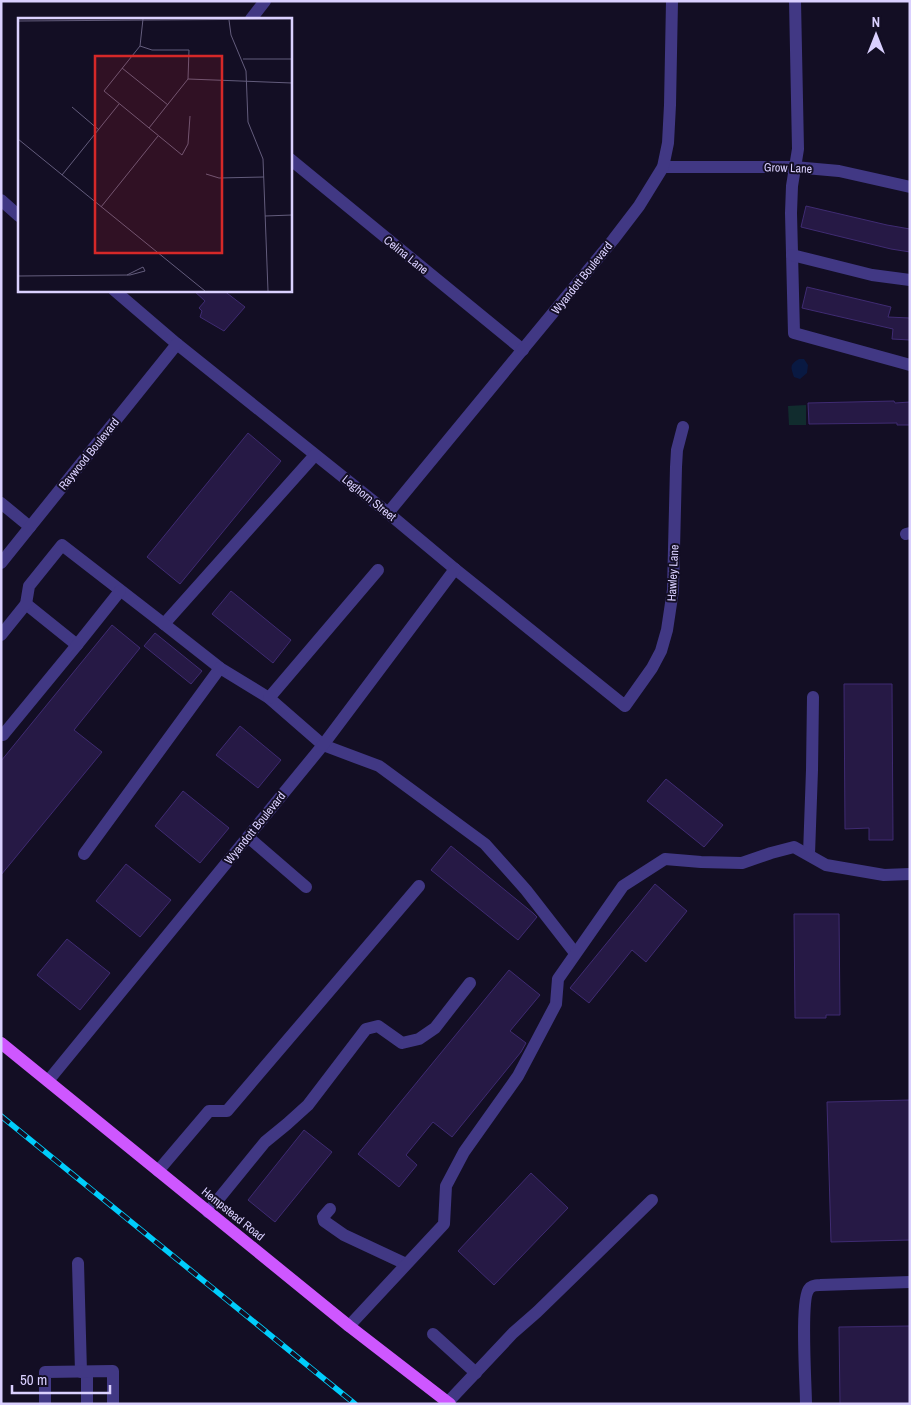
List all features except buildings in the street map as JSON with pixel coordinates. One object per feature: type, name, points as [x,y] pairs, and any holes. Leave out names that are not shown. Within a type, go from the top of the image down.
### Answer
[{"type":"main road","name":"Hempstead Road","points":[[1,1043],[349,1326],[449,1403]]},
{"type":"street","points":[[252,18],[265,1]]},
{"type":"street","name":"Wyandott Boulevard","points":[[388,513],[613,240],[664,166],[668,143],[670,105],[672,1]]},
{"type":"street","points":[[796,1],[798,149],[794,167],[792,195],[794,332],[910,365]]},
{"type":"street","name":"Celina Lane","points":[[291,160],[523,350]]},
{"type":"street","name":"Grow Lane","points":[[664,166],[794,167],[839,171],[910,187]]},
{"type":"street","points":[[1,200],[18,215]]},
{"type":"street","points":[[792,255],[872,275],[910,280]]},
{"type":"street","name":"Leghorn Street","points":[[115,291],[177,344],[625,706]]},
{"type":"street","name":"Raywood Boulevard","points":[[1,562],[177,344]]},
{"type":"street","name":"Hawley Lane","points":[[625,706],[652,668],[661,651],[668,630],[673,590],[676,467],[683,427]]},
{"type":"street","points":[[164,624],[315,455]]},
{"type":"street","points":[[1,503],[30,527]]},
{"type":"street","points":[[1,635],[26,604],[29,586],[62,546],[220,668],[269,698],[323,745],[379,766],[485,844],[526,890],[576,954]]},
{"type":"street","name":"Wyandott Boulevard","points":[[48,1081],[323,745],[455,569]]},
{"type":"street","points":[[269,698],[378,570]]},
{"type":"street","points":[[1,733],[3,735],[120,591]]},
{"type":"street","points":[[26,604],[77,645]]},
{"type":"street","points":[[84,854],[220,668]]},
{"type":"street","points":[[808,854],[813,697]]},
{"type":"street","points":[[248,837],[306,887]]},
{"type":"street","points":[[349,1326],[444,1224],[446,1186],[464,1152],[518,1076],[556,1004],[558,979],[623,886],[665,859],[742,863],[794,847],[826,865],[884,875],[910,874]]},
{"type":"street","points":[[158,1171],[209,1111],[227,1111],[419,886]]},
{"type":"street","points":[[208,1212],[265,1142],[308,1105],[366,1029],[378,1026],[402,1043],[419,1039],[434,1028],[470,983]]},
{"type":"street","points":[[449,1403],[513,1333],[538,1312],[652,1200]]},
{"type":"street","points":[[330,1209],[323,1217],[324,1221],[344,1234],[406,1264]]},
{"type":"street","points":[[78,1263],[87,1404]]},
{"type":"street","points":[[806,1404],[804,1327],[805,1298],[808,1290],[820,1284],[910,1282]]},
{"type":"street","points":[[433,1334],[476,1373]]},
{"type":"street","points":[[45,1404],[45,1372],[112,1371],[114,1404]]},
{"type":"green space","points":[[806,405],[806,425],[789,425],[788,406]]},
{"type":"water","points":[[799,359],[804,359],[808,365],[807,373],[800,379],[794,377],[792,368],[792,365]]},
{"type":"railway","points":[[1,1116],[355,1404]]}]
